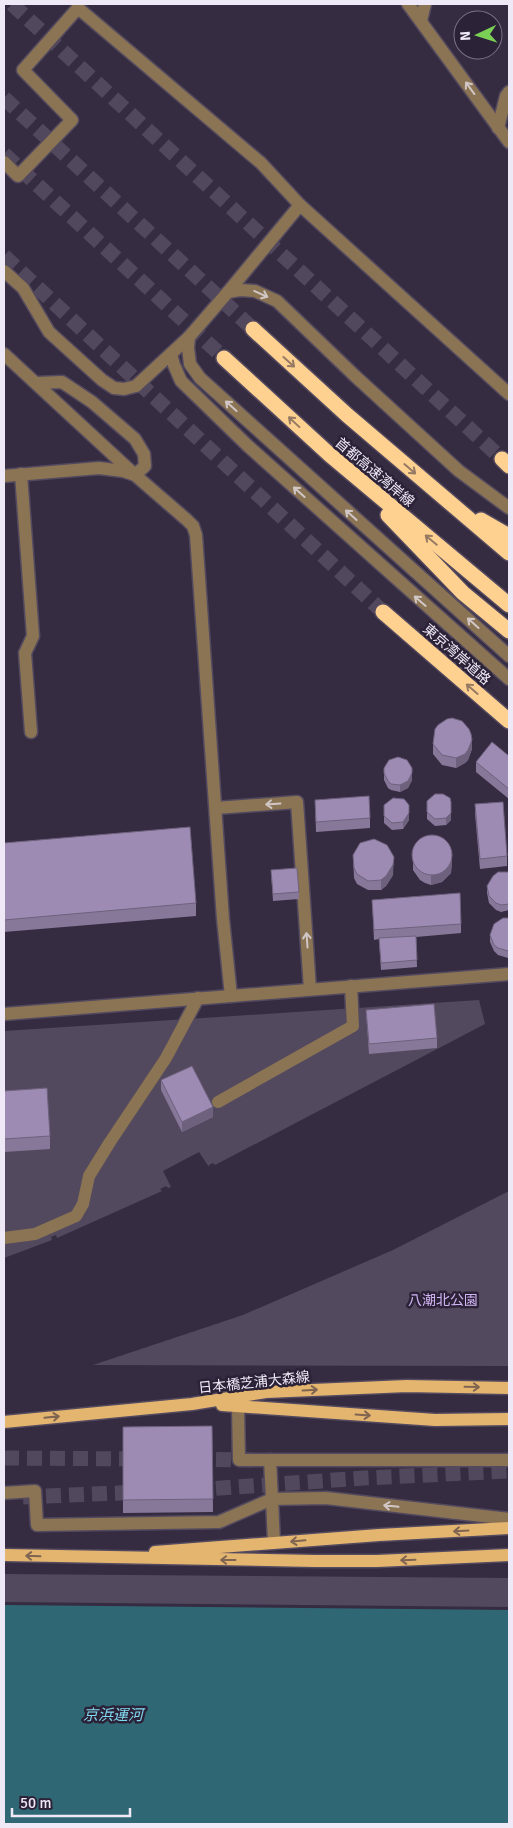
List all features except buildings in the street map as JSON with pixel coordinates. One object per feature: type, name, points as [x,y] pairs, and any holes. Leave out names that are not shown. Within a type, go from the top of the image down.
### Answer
[{"type":"highway","name":"首都高速湾岸線","points":[[252,329],[347,415],[509,553]]},
{"type":"highway","name":"首都高速湾岸線","points":[[224,358],[330,455],[509,605]]},
{"type":"highway","points":[[330,455],[463,593],[509,631]]},
{"type":"highway","points":[[449,502],[509,536]]},
{"type":"highway","name":"東京湾岸道路","points":[[383,612],[509,720]]},
{"type":"main road","name":"日本橋芝浦大森線","points":[[4,1422],[192,1404],[266,1392],[407,1386],[509,1388]]},
{"type":"main road","points":[[192,1404],[435,1420],[509,1419]]},
{"type":"main road","points":[[62,1557],[509,1528]]},
{"type":"main road","points":[[4,1556],[359,1561],[509,1555]]},
{"type":"lane","points":[[408,4],[509,142]]},
{"type":"lane","points":[[421,21],[425,4]]},
{"type":"lane","points":[[4,162],[18,176],[72,120],[23,70],[78,8],[261,163],[300,205],[509,394]]},
{"type":"lane","points":[[498,128],[508,94]]},
{"type":"lane","points":[[4,271],[23,288],[48,332],[102,380],[114,388],[124,389],[136,386],[189,337],[300,205]]},
{"type":"lane","points":[[228,292],[240,290],[255,291],[276,301],[459,472],[509,508]]},
{"type":"lane","points":[[189,337],[190,364],[200,378],[509,656]]},
{"type":"lane","points":[[4,354],[193,526],[196,535],[223,919],[231,996]]},
{"type":"lane","points":[[171,354],[181,381],[248,446],[509,680]]},
{"type":"lane","points":[[36,383],[62,382],[92,402],[135,439],[144,454],[145,466],[135,475]]},
{"type":"lane","points":[[4,476],[110,468],[135,475]]},
{"type":"lane","points":[[20,474],[33,636],[25,653],[31,732]]},
{"type":"lane","points":[[216,808],[297,802],[310,989]]},
{"type":"lane","points":[[4,1014],[509,974]]},
{"type":"lane","points":[[218,1102],[353,1026],[351,986]]},
{"type":"lane","points":[[4,1238],[35,1234],[76,1216],[80,1210],[89,1176],[166,1058],[198,998]]},
{"type":"lane","points":[[238,1406],[239,1460],[509,1460]]},
{"type":"lane","points":[[270,1460],[274,1543]]},
{"type":"lane","points":[[4,1492],[35,1491],[37,1525],[219,1522],[272,1499],[326,1498],[509,1519]]},
{"type":"green space","points":[[479,1000],[485,1024],[215,1165],[213,1163],[209,1167],[199,1152],[163,1171],[171,1187],[168,1188],[166,1186],[160,1189],[162,1191],[57,1238],[56,1235],[51,1237],[52,1240],[4,1258],[4,1031]]},
{"type":"green space","name":"八潮北公園","points":[[509,1191],[509,1366],[93,1365],[243,1315],[393,1250]]},
{"type":"green space","points":[[4,1574],[509,1578],[509,1607],[4,1602]]},
{"type":"water","name":"京浜運河","points":[[4,1605],[509,1610],[509,1824],[4,1824]]},
{"type":"tunnel","points":[[12,4],[502,459]]},
{"type":"tunnel","points":[[4,98],[253,329]]},
{"type":"tunnel","points":[[4,154],[224,358]]},
{"type":"tunnel","points":[[4,256],[383,612]]},
{"type":"tunnel","points":[[4,1458],[143,1459]]},
{"type":"tunnel","points":[[193,1459],[253,1460]]},
{"type":"tunnel","points":[[193,1490],[364,1478],[509,1471]]},
{"type":"tunnel","points":[[23,1497],[142,1492]]}]
